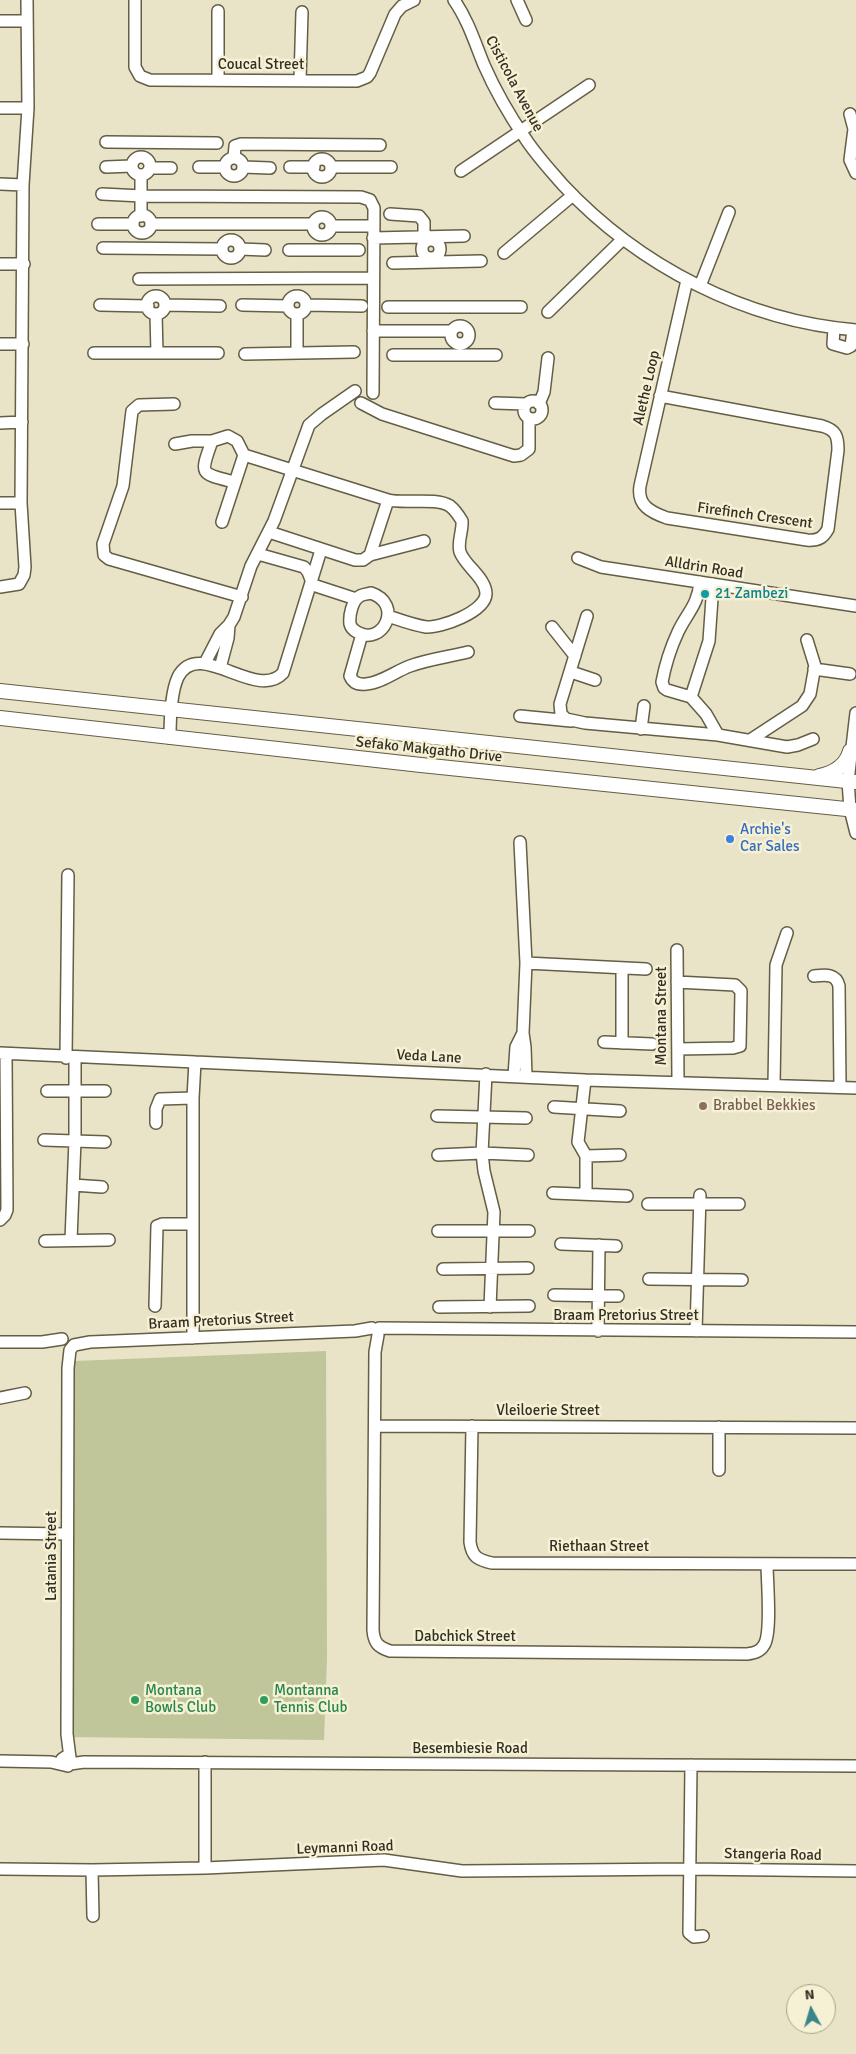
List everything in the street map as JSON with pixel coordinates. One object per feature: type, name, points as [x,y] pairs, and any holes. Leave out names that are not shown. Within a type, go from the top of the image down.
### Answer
[{"type":"main road","name":"Sefako Makgatho Drive","points":[[0,691],[852,781]]},
{"type":"main road","name":"Sefako Makgatho Drive","points":[[0,718],[170,738],[853,810]]},
{"type":"main road","points":[[806,777],[820,776],[837,769],[848,758],[850,750]]},
{"type":"street","points":[[0,587],[19,584],[22,581],[25,567],[21,503],[24,185],[28,108],[27,0]]},
{"type":"street","name":"Coucal Street","points":[[135,0],[135,67],[140,76],[150,80],[357,81],[367,77],[395,14],[402,6],[414,0]]},
{"type":"street","name":"Cisticola Avenue","points":[[454,0],[463,6],[485,67],[522,134],[571,193],[627,242],[687,280],[729,300],[794,320],[855,330]]},
{"type":"street","points":[[517,0],[526,20]]},
{"type":"street","points":[[218,11],[218,80]]},
{"type":"street","points":[[300,80],[302,12]]},
{"type":"street","points":[[0,21],[27,21]]},
{"type":"street","points":[[522,134],[589,85]]},
{"type":"street","points":[[461,171],[577,100]]},
{"type":"street","points":[[0,108],[28,108]]},
{"type":"street","points":[[850,114],[854,129],[850,160],[856,173]]},
{"type":"street","points":[[106,142],[217,143]]},
{"type":"street","points":[[142,143],[143,157]]},
{"type":"street","points":[[234,158],[234,147],[238,144],[380,145]]},
{"type":"street","points":[[322,177],[328,175],[328,163],[324,144]]},
{"type":"street","points":[[132,166],[135,160],[143,157]]},
{"type":"street","points":[[143,157],[150,162],[146,171],[136,231],[142,233],[147,231],[151,224]]},
{"type":"street","points":[[234,158],[228,161],[225,167],[228,174],[234,176],[241,172],[243,167]]},
{"type":"street","points":[[234,158],[240,161],[243,167]]},
{"type":"street","points":[[322,177],[315,172],[316,162],[391,168]]},
{"type":"street","points":[[106,167],[132,166]]},
{"type":"street","points":[[132,166],[136,172],[171,168]]},
{"type":"street","points":[[199,167],[225,167]]},
{"type":"street","points":[[243,167],[270,168]]},
{"type":"street","points":[[290,167],[314,167]]},
{"type":"street","points":[[234,176],[234,196]]},
{"type":"street","points":[[322,177],[322,197],[315,230],[373,226]]},
{"type":"street","points":[[0,184],[24,185]]},
{"type":"street","points":[[524,228],[571,193]]},
{"type":"street","points":[[504,253],[571,193]]},
{"type":"street","points":[[102,194],[367,198],[372,202],[374,208],[373,375],[363,395]]},
{"type":"street","points":[[700,286],[729,212]]},
{"type":"street","points":[[390,214],[419,216],[433,239],[440,246],[440,252],[431,260]]},
{"type":"street","points":[[98,224],[149,219],[151,224]]},
{"type":"street","points":[[151,224],[230,224],[329,220],[322,249]]},
{"type":"street","points":[[230,224],[228,249],[231,280]]},
{"type":"street","points":[[142,233],[142,248]]},
{"type":"street","points":[[373,238],[433,239],[464,236]]},
{"type":"street","points":[[548,312],[627,242]]},
{"type":"street","points":[[103,248],[228,249],[238,243],[240,248],[265,250]]},
{"type":"street","points":[[289,250],[359,250]]},
{"type":"street","points":[[393,263],[431,260],[481,261]]},
{"type":"street","points":[[0,264],[24,264]]},
{"type":"street","points":[[139,279],[373,278]]},
{"type":"street","points":[[100,305],[164,310],[156,279]]},
{"type":"street","points":[[296,279],[291,312],[297,314],[304,310],[306,305]]},
{"type":"street","name":"Alethe Loop","points":[[642,502],[639,493],[640,486],[687,280]]},
{"type":"street","points":[[242,305],[292,301],[301,298],[306,305]]},
{"type":"street","points":[[156,353],[150,299],[220,306]]},
{"type":"street","points":[[306,305],[362,306]]},
{"type":"street","points":[[388,307],[520,307]]},
{"type":"street","points":[[455,328],[457,307]]},
{"type":"street","points":[[297,314],[297,353]]},
{"type":"street","points":[[834,328],[833,344],[847,348],[851,346],[855,330]]},
{"type":"street","points":[[373,331],[466,329],[469,334],[460,349]]},
{"type":"street","points":[[0,344],[23,344]]},
{"type":"street","points":[[393,355],[460,349],[496,355]]},
{"type":"street","points":[[245,354],[354,352]]},
{"type":"street","points":[[94,353],[218,353]]},
{"type":"street","points":[[530,418],[540,415],[541,409],[539,404],[544,392],[548,358]]},
{"type":"street","points":[[220,668],[230,625],[242,597],[251,566],[269,532],[309,425],[342,399],[363,395]]},
{"type":"street","points":[[363,395],[376,411],[514,456],[521,455],[529,449],[530,418],[524,412],[526,404]]},
{"type":"street","name":"Firefinch Crescent","points":[[642,502],[650,511],[667,518],[807,540],[819,540],[828,528],[838,450],[838,438],[833,431],[822,426],[660,396]]},
{"type":"street","points":[[495,403],[526,404],[532,401],[539,404]]},
{"type":"street","points":[[174,404],[139,405],[132,411],[123,486],[103,544],[104,555],[109,559],[242,597]]},
{"type":"street","points":[[0,423],[22,422]]},
{"type":"street","points":[[175,444],[192,440],[212,441],[221,437],[234,438],[240,446],[244,455],[222,522]]},
{"type":"street","points":[[212,441],[204,466],[205,472],[208,476],[234,482]]},
{"type":"street","points":[[244,455],[388,500],[443,504],[456,512],[463,524],[460,553],[485,587],[485,600],[474,611],[436,626],[417,625],[388,616]]},
{"type":"street","points":[[370,555],[388,500]]},
{"type":"street","points":[[0,503],[21,503]]},
{"type":"street","points":[[269,532],[355,560],[363,560],[370,555],[424,541]]},
{"type":"street","points":[[170,738],[171,710],[179,675],[193,664],[205,663],[264,682],[278,678],[286,665],[321,550]]},
{"type":"street","points":[[258,554],[304,567],[313,586],[356,600]]},
{"type":"street","name":"Alldrin Road","points":[[578,558],[601,567],[856,606]]},
{"type":"street","points":[[700,582],[699,594],[679,632],[662,682],[667,690],[691,697],[706,714],[718,735]]},
{"type":"street","points":[[691,697],[710,634],[713,584]]},
{"type":"street","points":[[371,593],[377,595],[386,604],[388,616],[383,628],[373,634],[362,634],[350,626],[353,604],[356,600],[371,593]]},
{"type":"street","points":[[572,721],[563,717],[560,710],[587,616]]},
{"type":"street","points":[[205,663],[220,634],[230,625]]},
{"type":"street","points":[[552,627],[575,656]]},
{"type":"street","points":[[362,634],[350,676],[358,684],[370,684],[410,666],[468,652]]},
{"type":"street","points":[[750,740],[805,702],[810,691],[814,669],[814,657],[807,640]]},
{"type":"street","points":[[814,669],[850,674]]},
{"type":"street","points":[[571,672],[595,680]]},
{"type":"street","points":[[641,729],[644,706]]},
{"type":"street","points":[[856,713],[850,750],[856,833]]},
{"type":"street","points":[[697,733],[706,714]]},
{"type":"street","points":[[520,716],[718,735],[787,747],[813,739]]},
{"type":"street","points":[[520,842],[526,963],[523,1033],[526,1076]]},
{"type":"street","points":[[68,874],[70,1057],[75,1091],[71,1240]]},
{"type":"street","points":[[774,1085],[776,965],[787,933]]},
{"type":"street","name":"Montana Street","points":[[677,950],[678,1082]]},
{"type":"street","points":[[526,963],[646,970]]},
{"type":"street","points":[[622,968],[622,1043]]},
{"type":"street","points":[[814,976],[831,976],[835,978],[840,986],[840,1087]]},
{"type":"street","points":[[677,982],[735,985],[741,991],[740,1046],[733,1048],[678,1049]]},
{"type":"street","points":[[514,1076],[516,1047],[523,1033]]},
{"type":"street","points":[[604,1042],[652,1044]]},
{"type":"street","points":[[0,1220],[7,1210],[3,1054]]},
{"type":"street","name":"Veda Lane","points":[[3,1054],[486,1074],[585,1080],[856,1088]]},
{"type":"street","points":[[193,1338],[193,1098],[195,1062]]},
{"type":"street","points":[[486,1074],[482,1153],[484,1171],[494,1205],[490,1307]]},
{"type":"street","points":[[585,1080],[578,1142],[586,1156],[586,1193]]},
{"type":"street","points":[[47,1091],[105,1092]]},
{"type":"street","points":[[156,1123],[156,1109],[160,1099],[193,1098]]},
{"type":"street","points":[[554,1107],[620,1111]]},
{"type":"street","points":[[437,1116],[526,1118]]},
{"type":"street","points":[[44,1140],[105,1142]]},
{"type":"street","points":[[438,1155],[482,1153],[528,1155]]},
{"type":"street","points":[[586,1156],[620,1155]]},
{"type":"street","points":[[73,1185],[102,1187]]},
{"type":"street","points":[[553,1193],[627,1196]]},
{"type":"street","points":[[648,1204],[700,1200],[739,1204]]},
{"type":"street","points":[[696,1331],[700,1200]]},
{"type":"street","points":[[155,1306],[157,1226],[162,1224],[193,1224]]},
{"type":"street","points":[[438,1231],[529,1231]]},
{"type":"street","points":[[45,1241],[109,1240]]},
{"type":"street","points":[[561,1244],[616,1246]]},
{"type":"street","points":[[598,1245],[598,1331]]},
{"type":"street","points":[[442,1269],[492,1270],[528,1268]]},
{"type":"street","points":[[649,1279],[742,1280]]},
{"type":"street","points":[[554,1295],[618,1296]]},
{"type":"street","points":[[439,1307],[528,1306]]},
{"type":"street","name":"Braam Pretorius Street","points":[[0,1342],[42,1342],[67,1345],[90,1342],[355,1331],[375,1332],[396,1329],[856,1332]]},
{"type":"street","name":"Dabchick Street","points":[[375,1332],[376,1426],[373,1630],[375,1642],[381,1648],[390,1651],[747,1654],[762,1648],[766,1639],[766,1564]]},
{"type":"street","name":"Latania Street","points":[[65,1761],[67,1744],[67,1345]]},
{"type":"street","points":[[0,1398],[25,1393]]},
{"type":"street","name":"Vleiloerie Street","points":[[376,1426],[856,1428]]},
{"type":"street","name":"Riethaan Street","points":[[472,1426],[470,1542],[473,1554],[481,1561],[492,1563],[856,1564]]},
{"type":"street","points":[[719,1427],[719,1470]]},
{"type":"street","points":[[0,1533],[66,1534]]},
{"type":"street","name":"Besembiesie Road","points":[[0,1761],[856,1766]]},
{"type":"street","points":[[205,1762],[205,1868]]},
{"type":"street","points":[[691,1765],[690,1933],[694,1936],[703,1936]]},
{"type":"street","name":"Leymanni Road","points":[[0,1869],[205,1868],[384,1860],[462,1871],[690,1869]]},
{"type":"street","name":"Stangeria Road","points":[[690,1869],[856,1871]]},
{"type":"street","points":[[92,1870],[93,1916]]},
{"type":"green space","points":[[326,1351],[327,1658],[324,1740],[66,1737],[75,1361]]},
{"type":"place","name":"21 Zambezi","points":[[705,594]]},
{"type":"place","name":"Archie's Car Sales","points":[[730,839]]},
{"type":"place","name":"Brabbel Bekkies","points":[[703,1106]]},
{"type":"place","name":"Montana Bowls Club","points":[[135,1700]]},
{"type":"place","name":"Montanna Tennis Club","points":[[264,1700]]}]
